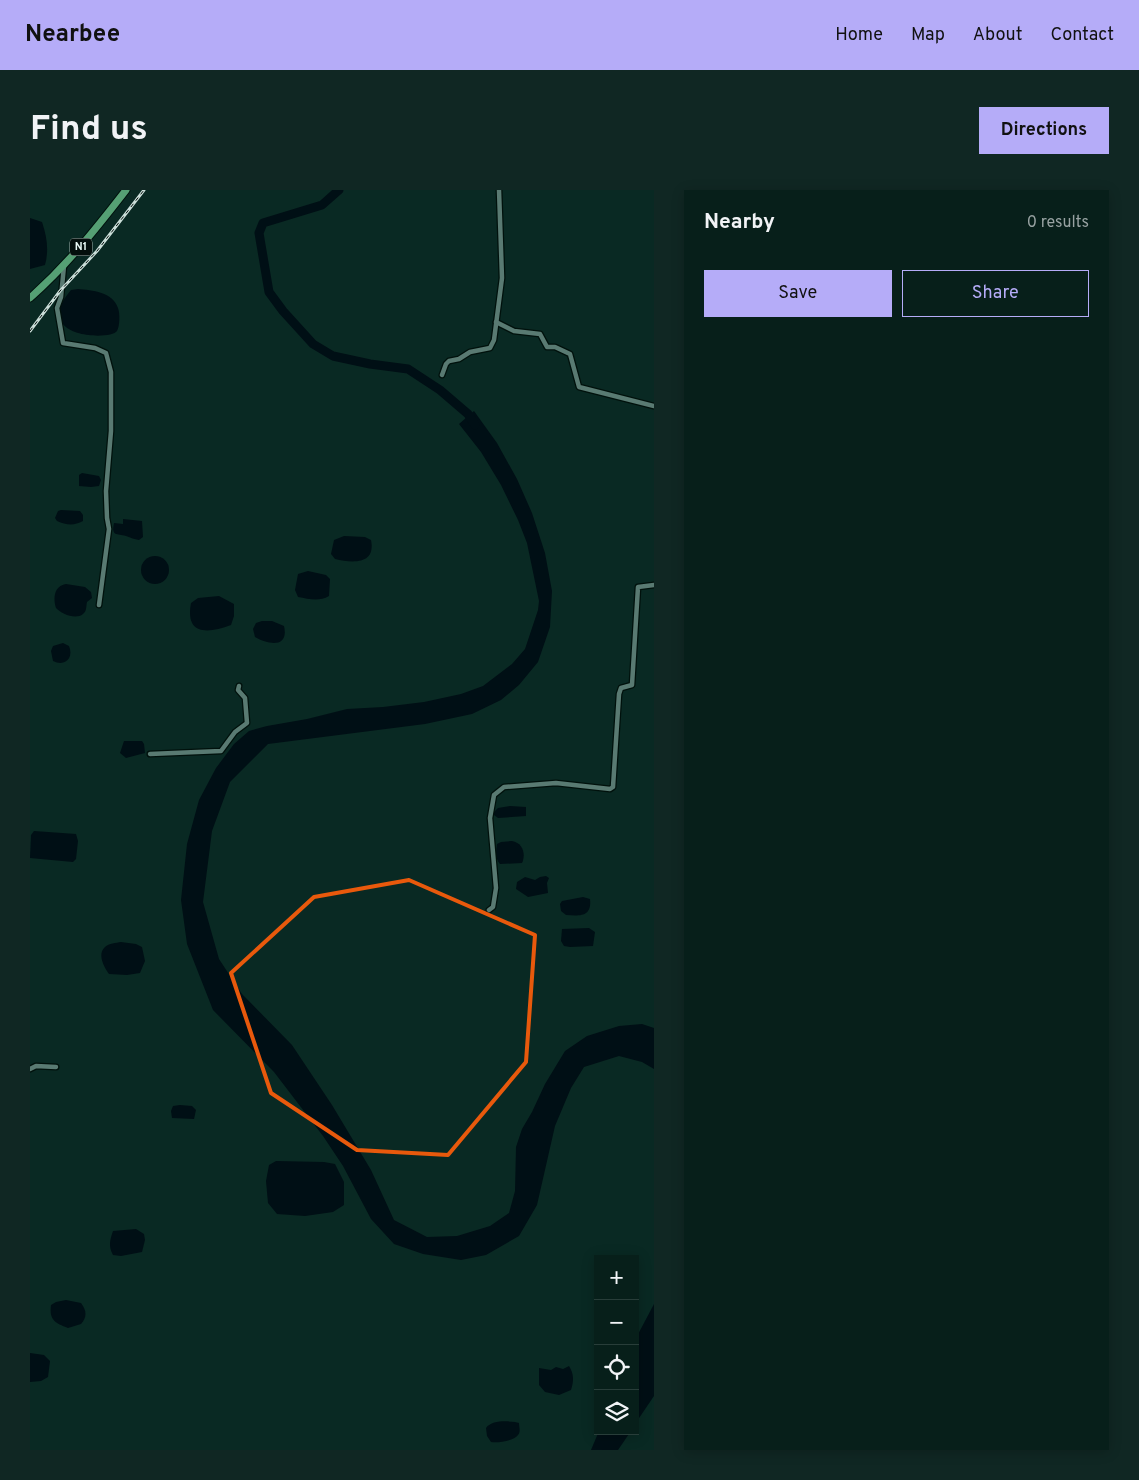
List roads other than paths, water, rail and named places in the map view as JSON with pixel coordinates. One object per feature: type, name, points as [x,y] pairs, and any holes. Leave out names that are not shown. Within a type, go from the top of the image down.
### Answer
[{"type":"highway","name":"N1","points":[[30,298],[64,266],[93,233],[126,190]]},
{"type":"street","points":[[442,376],[449,361],[459,359],[470,352],[490,348],[494,340],[502,278],[499,190]]},
{"type":"street","points":[[64,266],[58,308],[63,343],[95,348],[106,354],[111,372],[111,441],[106,491],[109,529],[99,606]]},
{"type":"street","points":[[496,322],[514,331],[540,334],[547,347],[556,347],[570,354],[579,387],[654,406]]},
{"type":"street","points":[[489,910],[493,907],[496,888],[490,818],[494,795],[504,787],[549,783],[610,789],[613,787],[619,694],[621,688],[632,685],[638,587],[654,585]]},
{"type":"street","points":[[150,754],[221,751],[224,749],[235,732],[248,723],[244,698],[238,690],[239,686]]},
{"type":"street","points":[[30,1069],[36,1066],[56,1066]]},
{"type":"waterway","points":[[339,190],[322,205],[263,223],[259,233],[269,292],[283,311],[313,344],[333,356],[370,364],[408,369],[440,390],[468,414],[475,425]]},
{"type":"railway","points":[[30,331],[60,291],[97,251],[144,190]]}]
